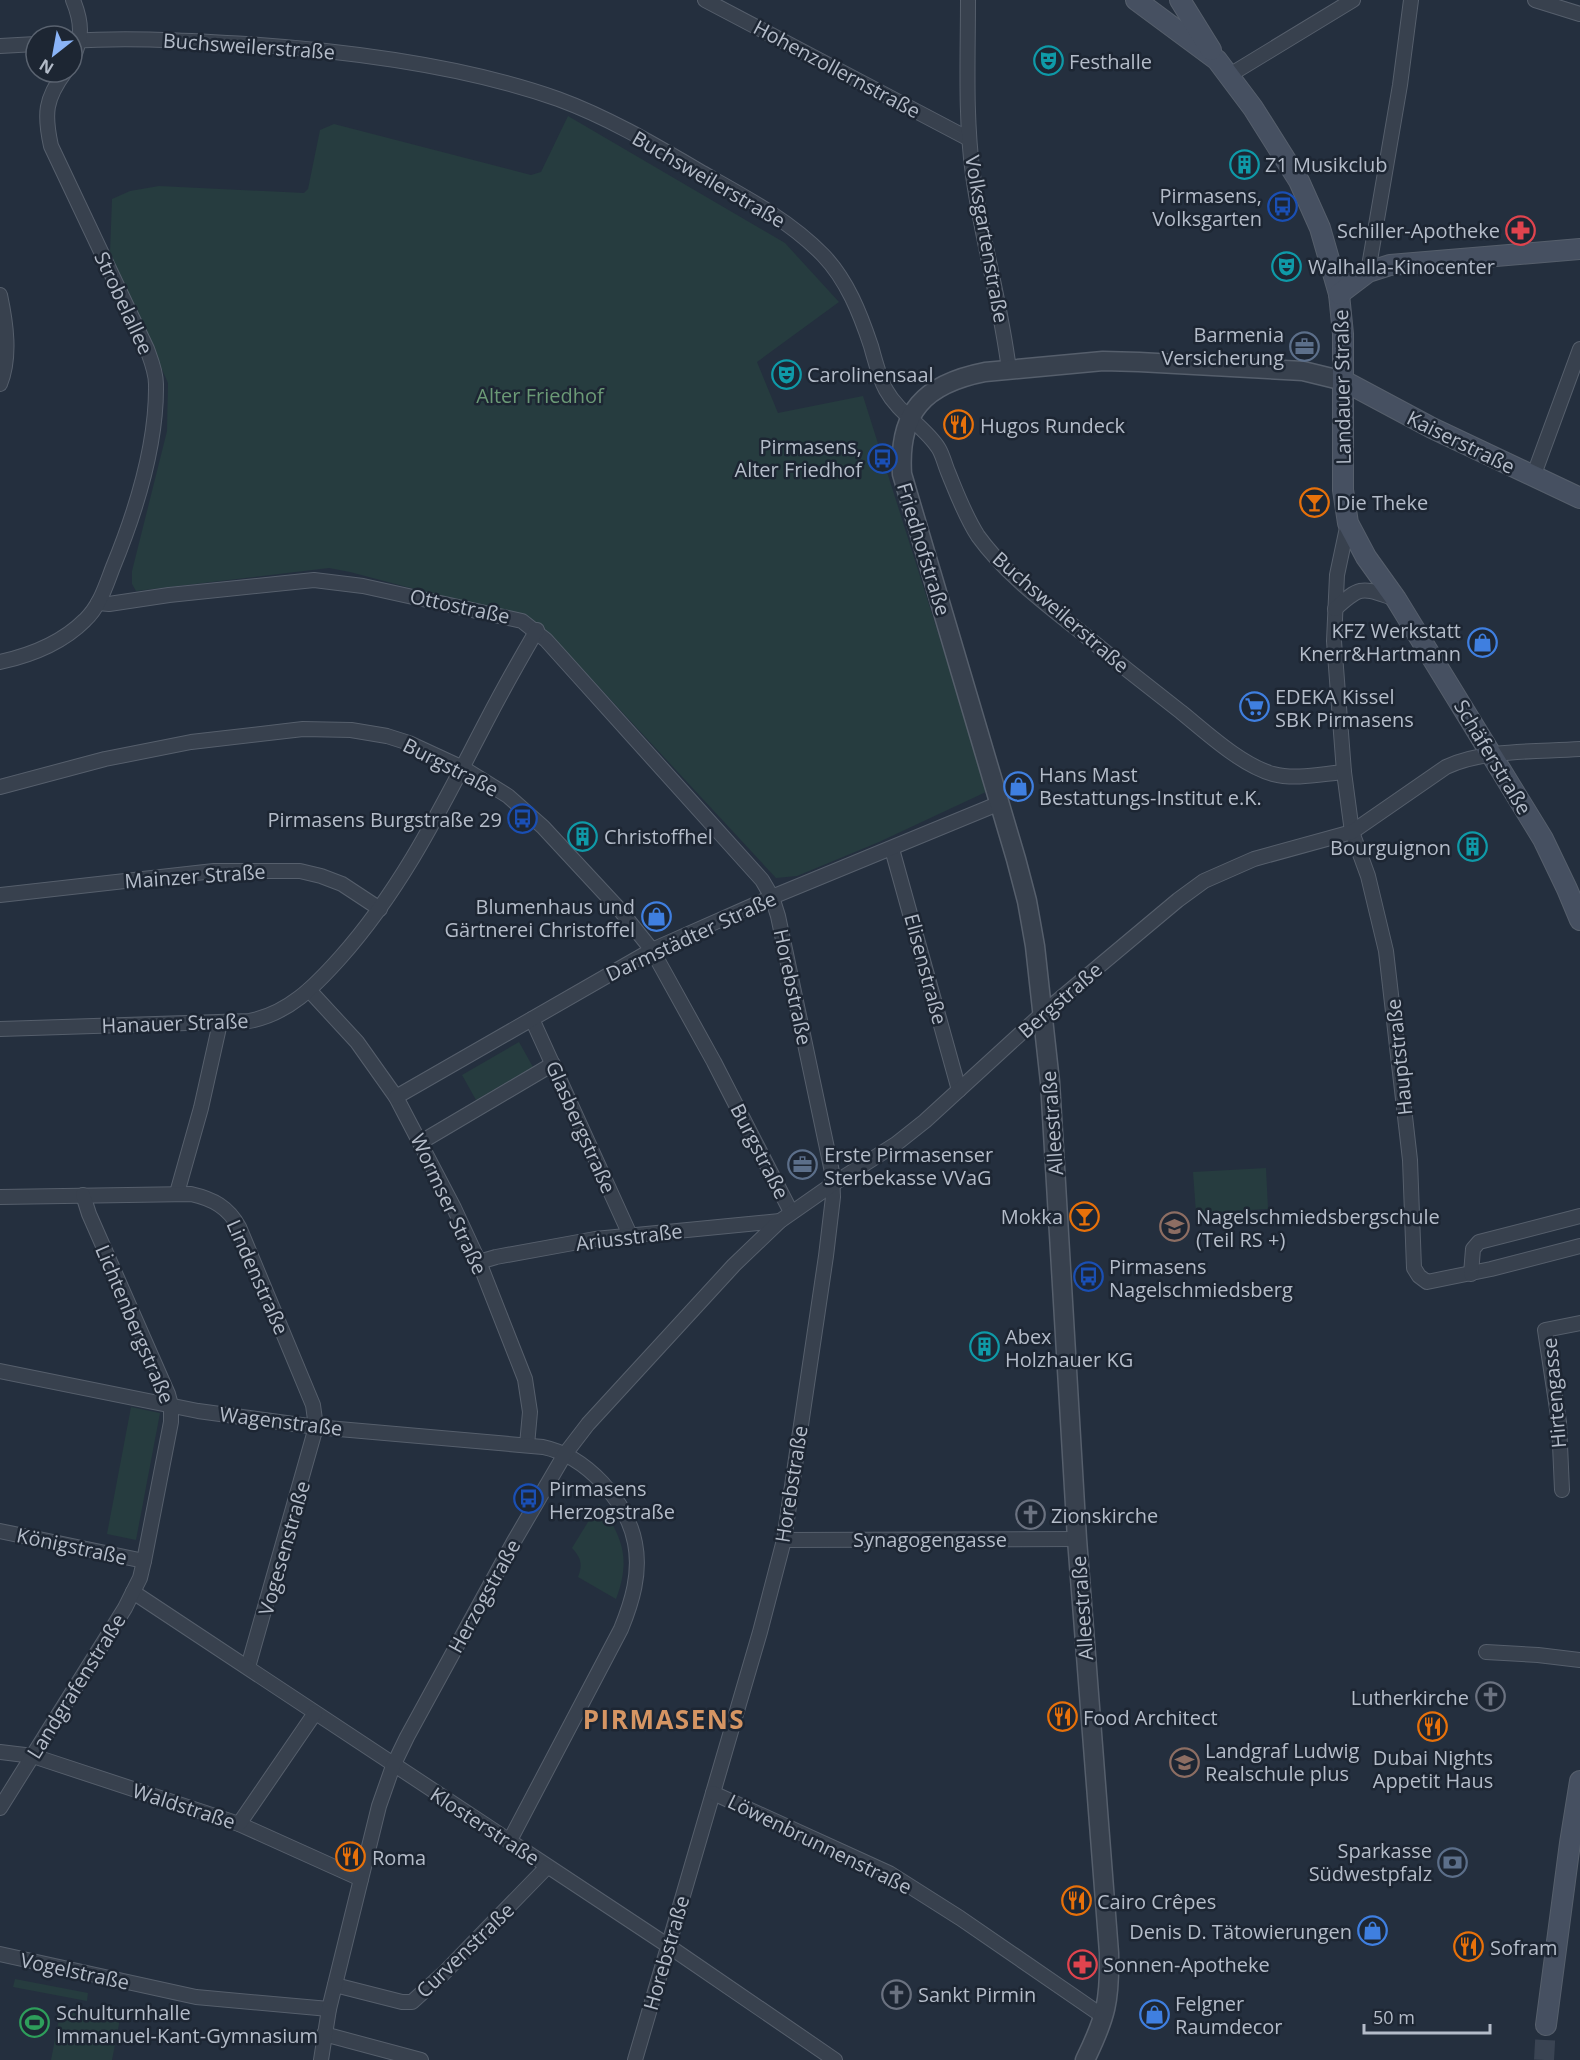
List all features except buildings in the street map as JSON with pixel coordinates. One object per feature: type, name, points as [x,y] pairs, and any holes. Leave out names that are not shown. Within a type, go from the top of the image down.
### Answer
[{"type":"main road","name":"Landauer Straße","points":[[1136,0],[1223,68],[1299,181],[1320,228],[1339,294],[1343,334],[1343,490],[1348,523],[1366,556],[1396,599]]},
{"type":"main road","points":[[1180,0],[1223,68]]},
{"type":"main road","points":[[1339,294],[1368,272],[1390,265],[1580,249]]},
{"type":"main road","name":"Kaiserstraße","points":[[1344,381],[1432,428],[1580,498]]},
{"type":"main road","name":"Schäferstraße","points":[[1396,599],[1543,839],[1568,889],[1580,920]]},
{"type":"main road","points":[[1546,2025],[1575,1844],[1580,1781]]},
{"type":"street","points":[[73,0],[80,16],[79,24]]},
{"type":"street","name":"Hohenzollernstraße","points":[[705,0],[969,139]]},
{"type":"street","name":"Volksgartenstraße","points":[[968,0],[969,139],[976,197],[1001,315],[1009,370]]},
{"type":"street","points":[[1223,68],[1353,0]]},
{"type":"street","points":[[1368,272],[1400,85],[1411,0]]},
{"type":"street","points":[[1535,0],[1580,14]]},
{"type":"street","name":"Buchsweilerstraße","points":[[84,41],[151,39],[302,48],[371,57],[503,82],[594,114],[681,160],[763,208],[797,232],[825,256],[842,279],[864,323],[886,390],[898,406],[939,448],[963,511],[979,537],[1000,562],[1044,602],[1140,680],[1252,765],[1274,774],[1284,775],[1344,772]]},
{"type":"street","points":[[0,46],[24,45]]},
{"type":"street","name":"Strobelallee","points":[[0,662],[42,650],[67,635],[85,620],[98,603],[125,533],[147,461],[154,417],[156,384],[147,349],[51,146],[46,123],[47,104],[56,84]]},
{"type":"street","points":[[0,295],[6,338],[0,384]]},
{"type":"street","points":[[1533,477],[1577,366],[1580,349]]},
{"type":"street","name":"Friedhofstraße","points":[[1042,1013],[1027,901],[902,474],[902,439],[910,417],[923,400],[945,384],[968,375],[1103,361],[1303,371],[1344,381]]},
{"type":"street","name":"Landauer Straße","points":[[1348,523],[1337,575],[1334,641],[1344,772],[1352,832]]},
{"type":"street","name":"Ottostraße","points":[[98,603],[109,604],[169,595],[314,580],[363,586],[522,621],[537,630],[661,766],[762,880],[772,897]]},
{"type":"street","points":[[1335,609],[1351,594],[1362,590],[1396,599]]},
{"type":"street","name":"Hanauer Straße","points":[[0,1029],[220,1023],[249,1021],[271,1016],[284,1010],[309,990],[347,950],[380,909],[416,855],[506,682],[537,630]]},
{"type":"street","name":"Burgstraße","points":[[0,787],[105,759],[191,742],[303,729],[351,730],[387,736],[409,743],[463,768],[508,796],[543,827],[620,910],[652,950],[714,1062],[785,1216]]},
{"type":"street","name":"Bergstraße","points":[[785,1216],[896,1144],[959,1090],[1042,1013],[1153,920],[1204,881],[1254,859],[1352,832],[1446,767],[1462,760],[1492,755],[1580,749]]},
{"type":"street","name":"Darmstädter Straße","points":[[396,1097],[652,950],[772,897],[1000,803]]},
{"type":"street","name":"Hauptstraße","points":[[1352,832],[1368,876],[1386,951],[1410,1160],[1414,1268],[1427,1282],[1471,1274]]},
{"type":"street","name":"Elisenstraße","points":[[892,849],[959,1090]]},
{"type":"street","name":"Mainzer Straße","points":[[0,895],[214,871],[300,871],[342,884],[380,909]]},
{"type":"street","name":"Horebstraße","points":[[635,2060],[760,1632],[784,1540],[824,1267],[833,1184],[778,916],[772,897]]},
{"type":"street","name":"Wormser Straße","points":[[309,990],[357,1042],[396,1097],[421,1142],[479,1262],[525,1380],[530,1412],[527,1445]]},
{"type":"street","name":"Alleestraße","points":[[1042,1013],[1050,1082],[1077,1539],[1109,1953],[1109,1982],[1104,2018],[1086,2058]]},
{"type":"street","name":"Glasbergstraße","points":[[532,1019],[630,1235]]},
{"type":"street","points":[[177,1193],[201,1108],[220,1023]]},
{"type":"street","points":[[421,1142],[553,1064]]},
{"type":"street","name":"Lindenstraße","points":[[0,1197],[177,1193],[201,1196],[225,1208],[236,1221],[313,1405],[316,1427]]},
{"type":"street","name":"Lichtenbergstraße","points":[[83,1195],[88,1214],[171,1405],[169,1434],[144,1561]]},
{"type":"street","name":"Ariusstraße","points":[[479,1262],[495,1257],[630,1235],[785,1216]]},
{"type":"street","name":"Herzogstraße","points":[[321,2060],[329,2009],[379,1806],[393,1766],[460,1639],[565,1454],[588,1424],[734,1265],[785,1216]]},
{"type":"street","points":[[1580,1216],[1479,1242],[1473,1250],[1471,1274],[1580,1246]]},
{"type":"street","name":"Hirtengasse","points":[[1562,1490],[1559,1422],[1545,1330],[1580,1323]]},
{"type":"street","name":"Wagenstraße","points":[[0,1371],[198,1411],[316,1427],[527,1445],[554,1449],[565,1454]]},
{"type":"street","name":"Vogesenstraße","points":[[248,1667],[314,1443],[316,1427]]},
{"type":"street","points":[[509,1842],[621,1629],[632,1599],[636,1578],[635,1543],[620,1506],[596,1477],[565,1454]]},
{"type":"street","name":"Königstraße","points":[[0,1531],[144,1561]]},
{"type":"street","name":"Synagogengasse","points":[[784,1540],[1077,1539]]},
{"type":"street","name":"Landgrafenstraße","points":[[0,1808],[134,1592],[144,1561]]},
{"type":"street","name":"Klosterstraße","points":[[134,1592],[835,2060]]},
{"type":"street","points":[[1486,1652],[1580,1660]]},
{"type":"street","points":[[239,1824],[315,1713]]},
{"type":"street","name":"Waldstraße","points":[[0,1752],[33,1756],[239,1824],[361,1879]]},
{"type":"street","name":"Löwenbrunnenstraße","points":[[713,1793],[889,1873],[960,1918],[1104,2018]]},
{"type":"street","name":"Curvenstraße","points":[[335,1985],[402,2002],[412,2002],[444,1973],[547,1867]]},
{"type":"street","name":"Vogelstraße","points":[[0,1954],[196,1997],[329,2009]]},
{"type":"street","points":[[324,2034],[421,2060]]},
{"type":"green space","name":"Alter Friedhof","points":[[568,116],[785,243],[839,302],[757,362],[778,413],[863,396],[988,791],[879,842],[797,876],[776,878],[560,645],[541,627],[524,618],[329,568],[136,591],[132,584],[132,571],[167,431],[168,383],[110,253],[112,199],[130,191],[159,186],[304,193],[308,189],[320,130],[334,124],[531,175],[541,172]]},
{"type":"green space","points":[[519,1042],[533,1067],[476,1100],[462,1075]]},
{"type":"green space","points":[[1266,1168],[1268,1209],[1196,1213],[1193,1172]]},
{"type":"green space","points":[[131,1407],[160,1413],[136,1540],[107,1534]]},
{"type":"green space","points":[[599,1504],[619,1538],[624,1560],[621,1585],[616,1599],[578,1577],[580,1561],[572,1548]]},
{"type":"green space","points":[[15,1979],[88,1993],[87,2001],[13,1987]]},
{"type":"green space","points":[[61,2008],[120,2019],[112,2060],[51,2060]]},
{"type":"tunnel","points":[[1544,2060],[1546,2025]]},
{"type":"place","name":"Festhalle","points":[[1048,61]]},
{"type":"place","name":"Z1 Musikclub","points":[[1244,164]]},
{"type":"place","name":"Pirmasens, Volksgarten","points":[[1283,206]]},
{"type":"place","name":"Schiller-Apotheke","points":[[1521,230]]},
{"type":"place","name":"Walhalla-Kinocenter","points":[[1287,266]]},
{"type":"place","name":"Barmenia Versicherung","points":[[1305,346]]},
{"type":"place","name":"Carolinensaal","points":[[786,374]]},
{"type":"place","name":"Hugos Rundeck","points":[[959,425]]},
{"type":"place","name":"Pirmasens, Alter Friedhof","points":[[883,458]]},
{"type":"place","name":"Die Theke","points":[[1315,502]]},
{"type":"place","name":"KFZ Werkstatt Knerr&Hartmann","points":[[1482,642]]},
{"type":"place","name":"EDEKA Kissel SBK Pirmasens","points":[[1254,707]]},
{"type":"place","name":"Hans Mast Bestattungs-Institut e.K.","points":[[1018,786]]},
{"type":"place","name":"Pirmasens Burgstraße 29","points":[[523,819]]},
{"type":"place","name":"Christoffhel","points":[[583,836]]},
{"type":"place","name":"Bourguignon","points":[[1472,847]]},
{"type":"place","name":"Blumenhaus und Gärtnerei Christoffel","points":[[656,917]]},
{"type":"place","name":"Erste Pirmasenser Sterbekasse VVaG","points":[[803,1165]]},
{"type":"place","name":"Mokka","points":[[1084,1216]]},
{"type":"place","name":"Nagelschmiedsbergschule (Teil RS +)","points":[[1175,1227]]},
{"type":"place","name":"Pirmasens Nagelschmiedsberg","points":[[1088,1277]]},
{"type":"place","name":"Abex Holzhauer KG","points":[[984,1347]]},
{"type":"place","name":"Pirmasens Herzogstraße","points":[[528,1499]]},
{"type":"place","name":"Zionskirche","points":[[1030,1515]]},
{"type":"place","name":"Lutherkirche","points":[[1490,1697]]},
{"type":"place","name":"Food Architect","points":[[1062,1717]]},
{"type":"place","name":"Dubai Nights Appetit Haus","points":[[1433,1727]]},
{"type":"place","name":"Landgraf Ludwig Realschule plus","points":[[1184,1762]]},
{"type":"place","name":"Roma","points":[[351,1857]]},
{"type":"place","name":"Sparkasse Südwestpfalz","points":[[1453,1862]]},
{"type":"place","name":"Cairo Crêpes","points":[[1076,1901]]},
{"type":"place","name":"Denis D. Tätowierungen","points":[[1373,1931]]},
{"type":"place","name":"Sofram","points":[[1469,1947]]},
{"type":"place","name":"Sonnen-Apotheke","points":[[1082,1964]]},
{"type":"place","name":"Sankt Pirmin","points":[[897,1994]]},
{"type":"place","name":"Felgner Raumdecor","points":[[1154,2015]]},
{"type":"place","name":"Schulturnhalle Immanuel-Kant-Gymnasium","points":[[35,2023]]},
{"type":"district","name":"PIRMASENS","points":[[664,1719]]}]
